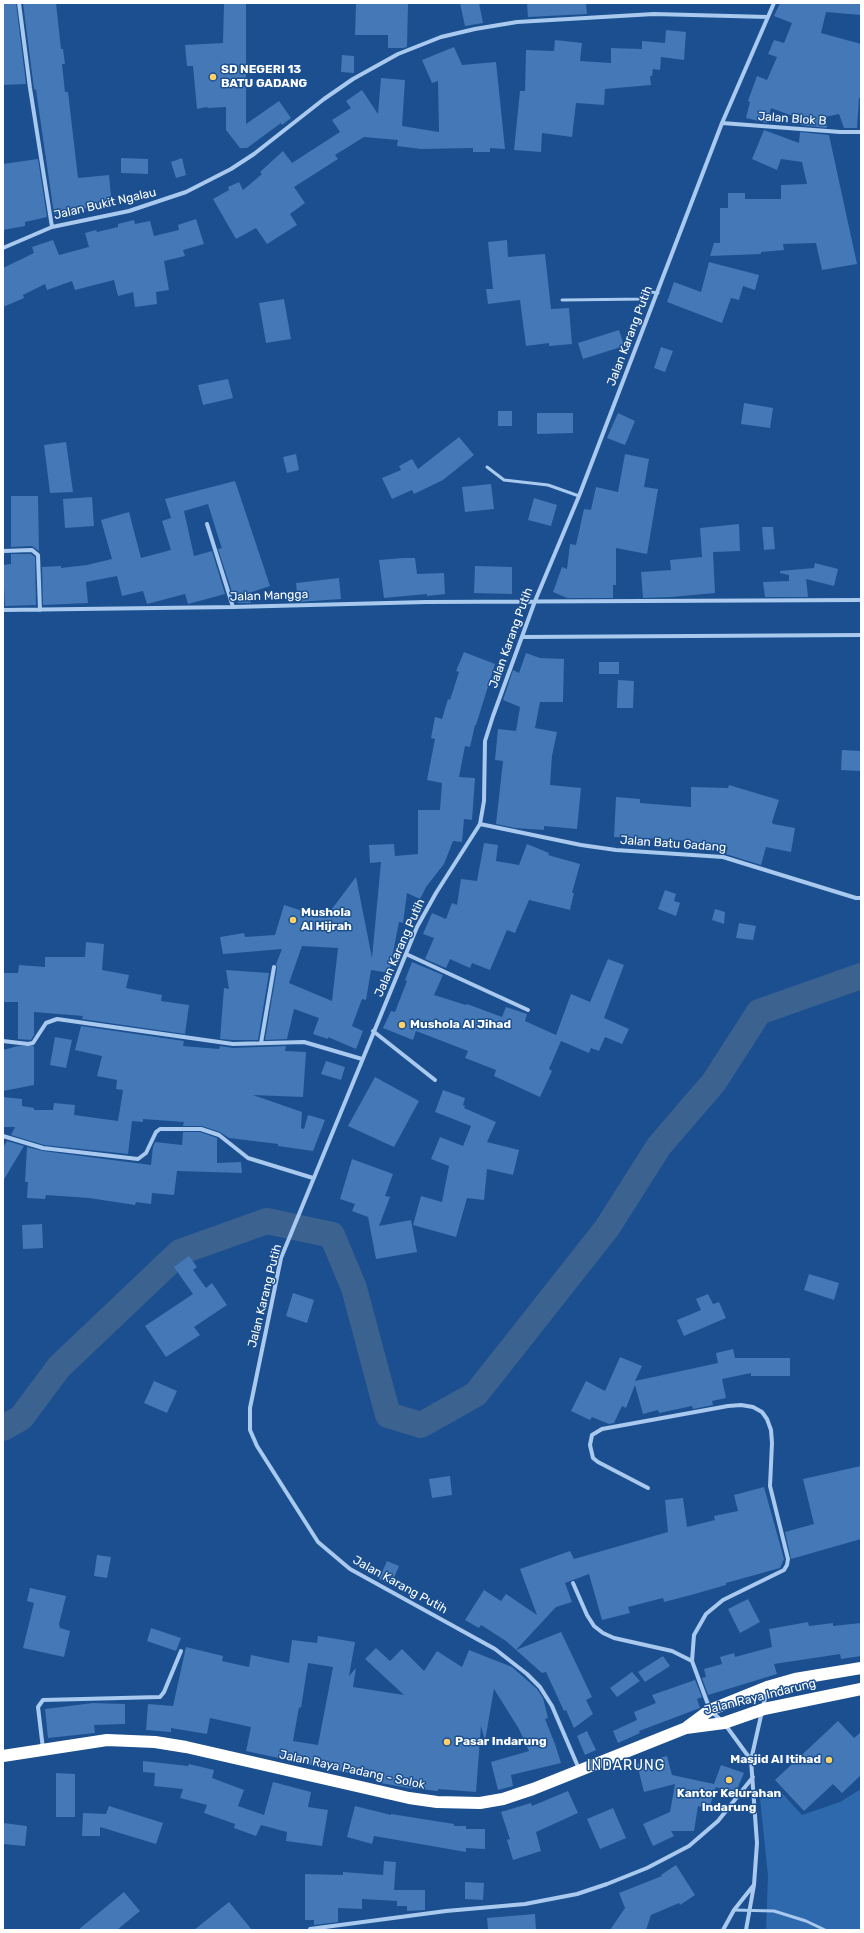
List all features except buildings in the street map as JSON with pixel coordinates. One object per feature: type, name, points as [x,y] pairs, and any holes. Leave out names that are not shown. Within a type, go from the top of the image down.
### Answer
[{"type":"highway","name":"Jalan Raya Indarung","points":[[686,1728],[710,1710],[767,1688],[795,1679],[861,1668]]},
{"type":"highway","name":"Jalan Raya Indarung","points":[[686,1728],[724,1723],[764,1709],[861,1689]]},
{"type":"highway","name":"Jalan Raya Padang - Solok","points":[[3,1756],[107,1740],[155,1742],[186,1747],[409,1798],[460,1803],[480,1803],[502,1799],[580,1771],[686,1728]]},
{"type":"street","points":[[19,3],[30,88],[52,227]]},
{"type":"street","name":"Jalan Karang Putih","points":[[580,1771],[552,1706],[540,1687],[527,1674],[495,1648],[350,1570],[318,1542],[257,1446],[250,1430],[250,1408],[281,1258],[373,1031],[406,954],[436,892],[480,824],[484,801],[485,741],[492,716],[535,602],[579,496],[722,123],[774,3]]},
{"type":"street","name":"Jalan Bukit Ngalau","points":[[3,248],[52,227],[130,211],[186,192],[231,169],[254,154],[324,99],[353,80],[398,54],[441,37],[475,29],[524,21],[654,14],[768,17]]},
{"type":"street","name":"Jalan Blok B","points":[[722,123],[840,132],[861,132]]},
{"type":"street","points":[[207,524],[233,607]]},
{"type":"street","points":[[3,551],[32,550],[38,555],[40,610]]},
{"type":"street","name":"Jalan Mangga","points":[[3,610],[233,607],[426,602],[861,600]]},
{"type":"street","points":[[522,637],[861,635]]},
{"type":"street","name":"Jalan Batu Gadang","points":[[480,824],[581,845],[616,850],[723,857],[848,896],[861,898]]},
{"type":"street","points":[[406,954],[528,1010]]},
{"type":"street","points":[[261,1043],[274,967]]},
{"type":"street","points":[[3,1041],[28,1044],[34,1043],[46,1023],[57,1019],[233,1044],[304,1042],[362,1059]]},
{"type":"street","points":[[373,1031],[435,1080]]},
{"type":"street","points":[[3,1136],[43,1148],[138,1159],[146,1153],[160,1130],[201,1129],[219,1135],[248,1158],[313,1178]]},
{"type":"street","points":[[648,1488],[592,1458],[590,1445],[592,1436],[602,1429],[728,1406],[741,1405],[753,1407],[762,1412],[767,1419],[771,1430],[772,1443],[770,1486],[788,1559],[787,1565],[784,1570],[724,1600],[706,1614],[694,1635],[692,1661],[710,1710],[724,1723],[751,1760]]},
{"type":"street","points":[[573,1583],[587,1616],[594,1626],[603,1633],[614,1638],[672,1651],[692,1661]]},
{"type":"street","points":[[43,1750],[38,1707],[43,1700],[160,1697],[164,1692],[181,1652]]},
{"type":"street","points":[[746,1930],[754,1886],[757,1843],[751,1760],[764,1709],[767,1688]]},
{"type":"street","points":[[310,1929],[446,1911],[525,1904],[578,1894],[647,1868],[689,1846],[718,1821],[753,1777]]},
{"type":"street","points":[[723,1930],[734,1910],[754,1886]]},
{"type":"lane","points":[[562,300],[646,299],[651,292],[658,292]]},
{"type":"lane","points":[[487,467],[504,480],[548,485],[579,496]]},
{"type":"lane","points":[[734,1910],[774,1912],[790,1915],[826,1930]]},
{"type":"shaded area","points":[[861,1789],[861,1930],[766,1930],[768,1876],[760,1798],[779,1790],[802,1815],[840,1802]]},
{"type":"waterway","points":[[3,1428],[21,1418],[59,1367],[180,1252],[267,1221],[332,1235],[354,1288],[388,1415],[421,1425],[476,1394],[607,1228],[659,1146],[714,1082],[759,1012],[861,976]]},
{"type":"place","name":"SD NEGERI 13 BATU GADANG","points":[[213,77]]},
{"type":"place","name":"Mushola Al Hijrah","points":[[293,920]]},
{"type":"place","name":"Mushola Al Jihad","points":[[402,1025]]},
{"type":"place","name":"Pasar Indarung","points":[[447,1742]]},
{"type":"place","name":"Masjid Al Itihad","points":[[829,1760]]},
{"type":"place","name":"Kantor Kelurahan Indarung","points":[[729,1780]]},
{"type":"district","name":"INDARUNG","points":[[626,1766]]}]
